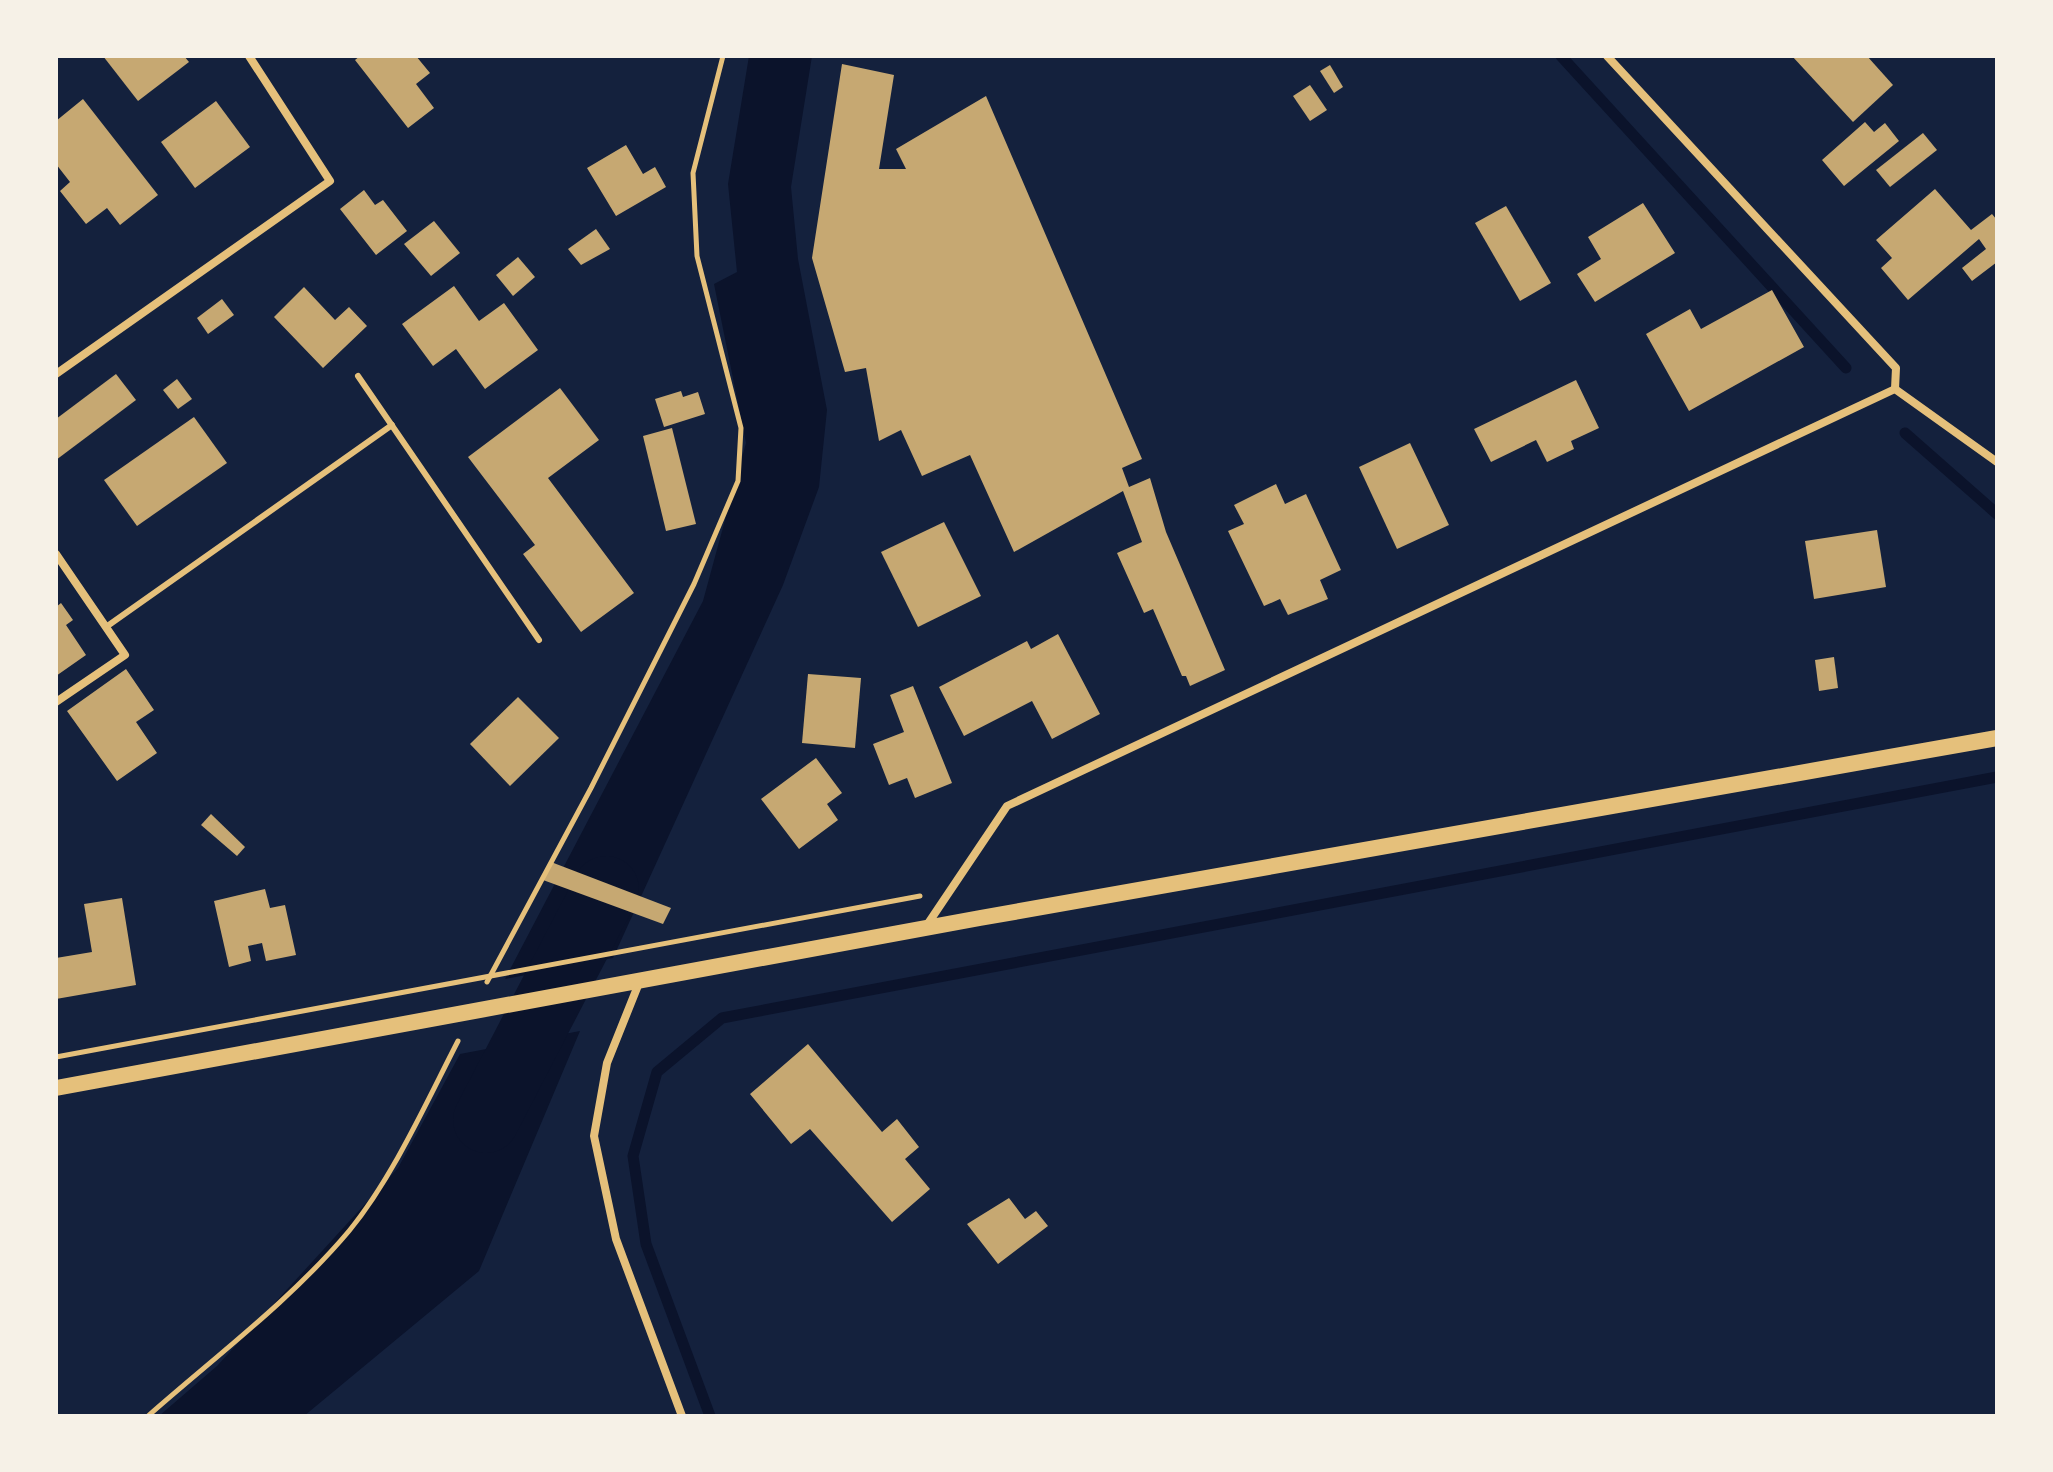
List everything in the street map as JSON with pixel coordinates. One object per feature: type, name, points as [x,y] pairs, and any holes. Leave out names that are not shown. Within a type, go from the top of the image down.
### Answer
[{"type":"main road","points":[[56,1088],[1792,772],[1997,738]]},
{"type":"street","points":[[56,374],[330,181],[249,56]]},
{"type":"street","points":[[1607,56],[1896,368],[1895,389]]},
{"type":"street","points":[[1895,389],[1997,462]]},
{"type":"street","points":[[925,929],[1007,806],[1895,389]]},
{"type":"street","points":[[56,554],[125,655],[56,702]]},
{"type":"street","points":[[639,983],[607,1063],[594,1136],[616,1239],[682,1416]]},
{"type":"lane","points":[[358,376],[539,640]]},
{"type":"lane","points":[[106,627],[392,425]]},
{"type":"path","points":[[148,1416],[314,1271],[351,1227],[409,1134],[469,1013],[591,788],[694,584],[738,481],[741,428],[697,256],[693,173],[723,56]]},
{"type":"path","points":[[56,1057],[492,973],[951,891]]},
{"type":"water","points":[[749,56],[812,56],[791,187],[798,259],[827,410],[819,487],[783,585],[613,958],[505,979],[703,601],[746,443],[714,284],[737,272],[728,184]]},
{"type":"water","points":[[580,1031],[479,1271],[304,1416],[159,1416],[217,1366],[398,1168],[460,1054]]},
{"type":"building","points":[[103,56],[184,56],[189,62],[138,101]]},
{"type":"building","points":[[360,56],[416,56],[430,73],[416,84],[434,108],[408,128],[355,60]]},
{"type":"building","points":[[1792,56],[1867,56],[1893,85],[1853,122]]},
{"type":"building","points":[[842,64],[894,75],[879,169],[906,169],[896,149],[986,96],[1142,459],[1122,468],[1129,487],[1150,478],[1166,532],[1225,670],[1190,686],[1186,676],[1182,676],[1153,609],[1144,613],[1117,553],[1142,542],[1123,491],[1014,552],[970,455],[922,476],[901,430],[879,441],[866,368],[845,372],[812,258]]},
{"type":"building","points":[[1330,65],[1343,87],[1334,93],[1320,71]]},
{"type":"building","points":[[1310,85],[1327,110],[1310,121],[1293,96]]},
{"type":"building","points":[[83,99],[158,195],[120,225],[107,208],[86,224],[60,191],[70,182],[56,164],[56,121]]},
{"type":"building","points":[[216,101],[250,147],[195,188],[161,142]]},
{"type":"building","points":[[1865,122],[1874,132],[1885,123],[1899,141],[1844,186],[1822,160]]},
{"type":"building","points":[[1923,133],[1937,150],[1890,187],[1876,170]]},
{"type":"building","points":[[626,145],[643,174],[655,167],[666,187],[616,216],[587,168]]},
{"type":"building","points":[[1935,189],[1971,230],[1992,214],[1997,220],[1997,262],[1972,281],[1962,268],[1986,249],[1979,239],[1908,300],[1881,268],[1892,258],[1876,240]]},
{"type":"building","points":[[364,190],[375,205],[383,200],[407,231],[376,255],[340,209]]},
{"type":"building","points":[[1643,203],[1675,253],[1595,302],[1577,274],[1601,259],[1588,237]]},
{"type":"building","points":[[1506,206],[1551,283],[1520,301],[1475,223]]},
{"type":"building","points":[[434,221],[460,253],[431,276],[404,244]]},
{"type":"building","points":[[596,229],[610,249],[581,265],[568,249]]},
{"type":"building","points":[[518,257],[535,277],[513,296],[496,275]]},
{"type":"building","points":[[454,286],[479,321],[504,303],[538,350],[485,389],[456,349],[433,366],[402,324]]},
{"type":"building","points":[[304,287],[335,320],[349,307],[367,326],[323,368],[274,317]]},
{"type":"building","points":[[1772,290],[1804,347],[1689,411],[1646,334],[1690,309],[1701,329]]},
{"type":"building","points":[[222,299],[234,315],[208,334],[197,318]]},
{"type":"building","points":[[116,374],[136,400],[56,460],[56,419]]},
{"type":"building","points":[[177,379],[192,399],[178,409],[163,390]]},
{"type":"building","points":[[1576,380],[1599,428],[1571,441],[1574,449],[1547,462],[1536,440],[1491,462],[1474,429]]},
{"type":"building","points":[[560,388],[599,440],[548,478],[634,593],[581,632],[523,554],[535,545],[468,457]]},
{"type":"building","points":[[681,391],[683,397],[698,392],[705,414],[664,427],[655,399]]},
{"type":"building","points":[[194,417],[227,463],[137,526],[104,480]]},
{"type":"building","points":[[672,428],[696,524],[666,531],[643,436]]},
{"type":"building","points":[[1410,443],[1449,525],[1397,549],[1359,467]]},
{"type":"building","points":[[1276,484],[1285,504],[1306,494],[1341,570],[1320,580],[1328,599],[1288,615],[1280,599],[1264,606],[1228,531],[1244,524],[1234,505]]},
{"type":"building","points":[[944,522],[981,596],[918,627],[881,552]]},
{"type":"building","points":[[1877,530],[1886,587],[1814,599],[1805,541]]},
{"type":"building","points":[[61,603],[73,620],[66,625],[86,655],[56,676],[56,607]]},
{"type":"building","points":[[1058,634],[1100,714],[1052,739],[1032,701],[964,736],[939,687],[1027,641],[1031,649]]},
{"type":"building","points":[[1834,657],[1838,688],[1819,691],[1815,660]]},
{"type":"building","points":[[126,669],[154,710],[136,722],[157,753],[117,781],[67,711]]},
{"type":"building","points":[[808,674],[861,678],[855,748],[802,743]]},
{"type":"building","points":[[913,686],[952,783],[915,798],[907,778],[889,785],[873,744],[904,732],[890,695]]},
{"type":"building","points":[[518,697],[559,738],[510,786],[470,744]]},
{"type":"building","points":[[816,758],[842,793],[827,804],[838,820],[799,849],[761,799]]},
{"type":"building","points":[[211,814],[245,847],[237,856],[201,825]]},
{"type":"building","points":[[551,862],[671,908],[663,924],[543,880]]},
{"type":"building","points":[[265,889],[270,908],[285,905],[296,955],[266,961],[262,943],[248,946],[251,961],[229,967],[214,901]]},
{"type":"building","points":[[122,898],[136,985],[56,999],[56,958],[92,952],[84,904]]},
{"type":"building","points":[[808,1044],[882,1132],[897,1119],[919,1147],[905,1159],[930,1189],[892,1222],[810,1129],[791,1144],[750,1094]]},
{"type":"building","points":[[1009,1198],[1025,1219],[1036,1211],[1048,1226],[998,1264],[967,1224]]},
{"type":"waterway","points":[[1561,56],[1846,368]]},
{"type":"waterway","points":[[1905,433],[1997,514]]},
{"type":"waterway","points":[[710,1416],[646,1244],[633,1156],[657,1072],[722,1018],[1997,777]]},
{"type":"waterway","points":[[486,1120],[606,889]]}]
